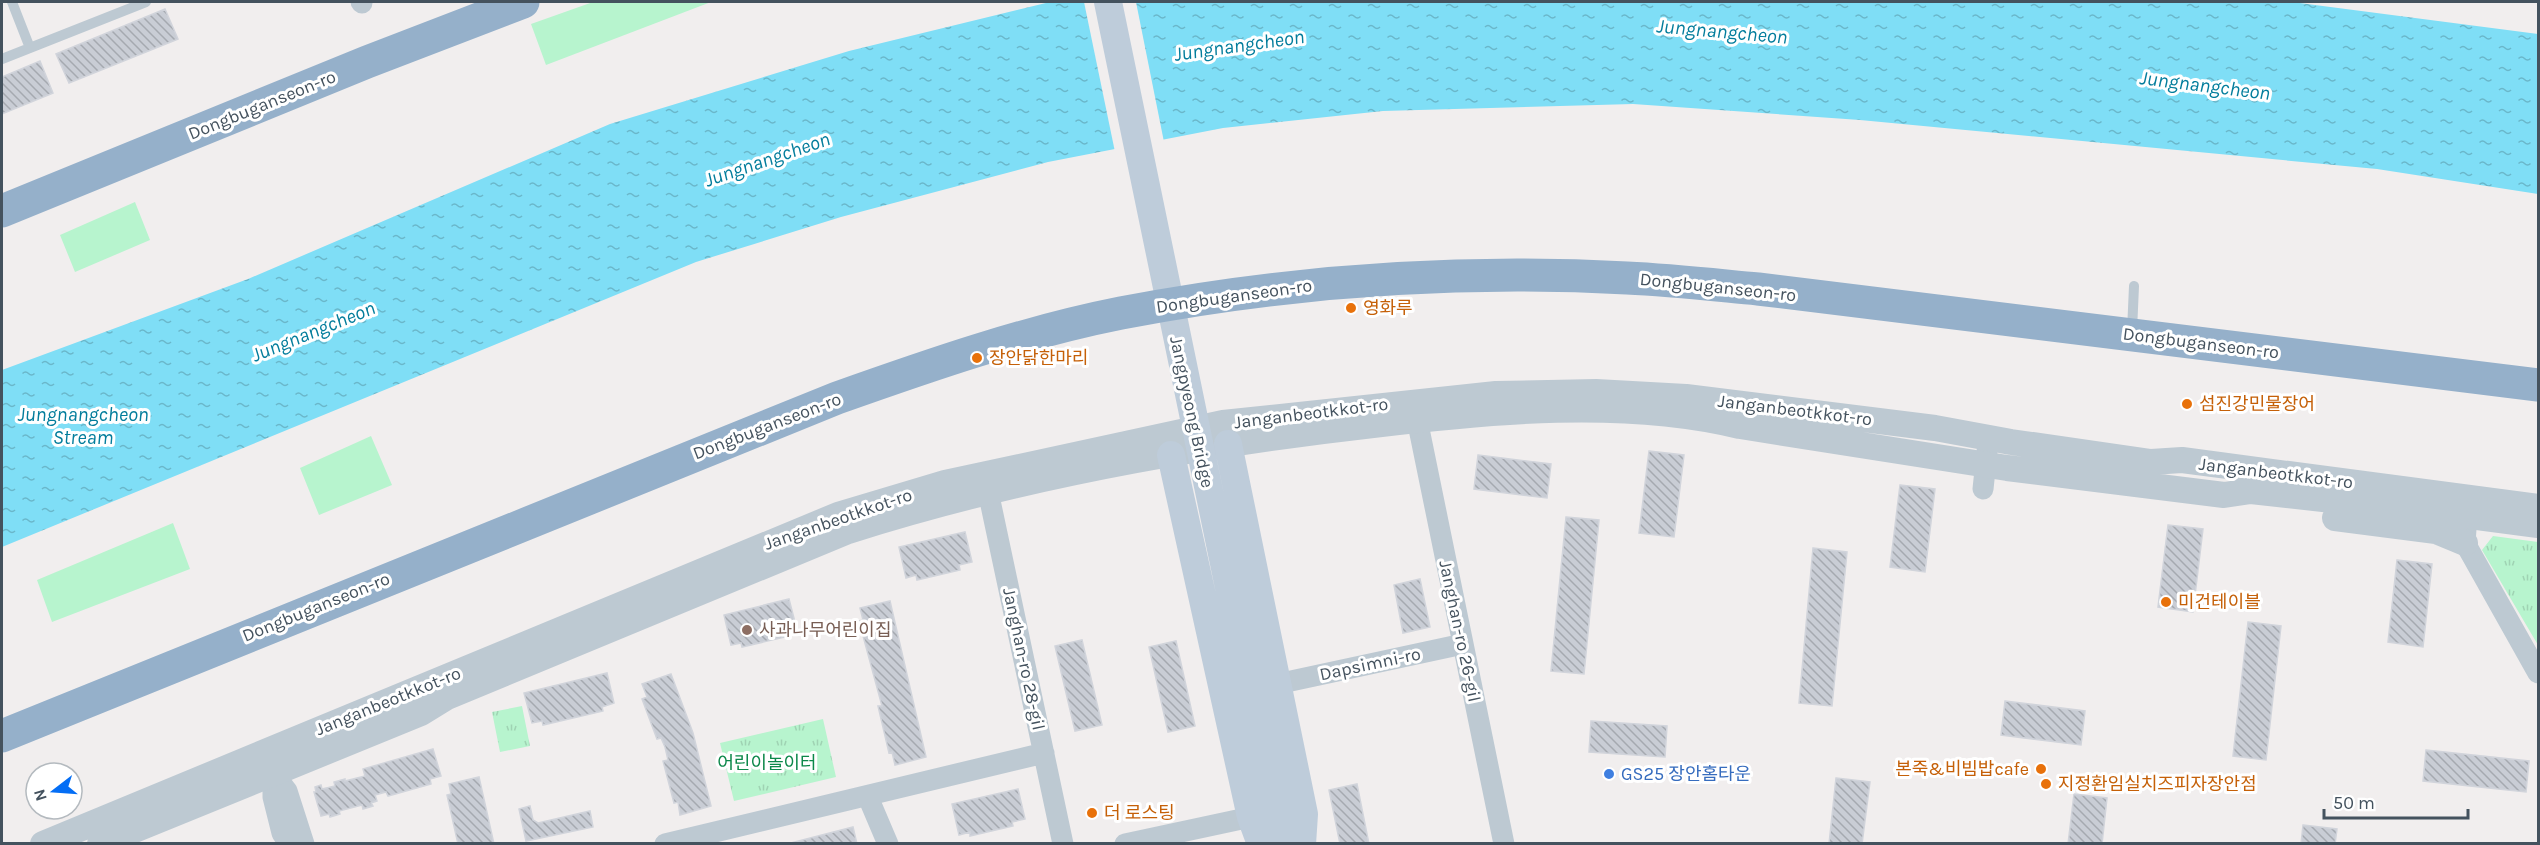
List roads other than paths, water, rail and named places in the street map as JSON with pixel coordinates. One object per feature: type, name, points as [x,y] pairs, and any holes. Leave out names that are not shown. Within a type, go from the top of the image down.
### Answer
[{"type":"highway","name":"Dongbuganseon-ro","points":[[2,211],[367,62],[523,2]]},
{"type":"highway","name":"Dongbuganseon-ro","points":[[2,736],[837,398],[916,370],[1030,336],[1119,314],[1215,297],[1308,285],[1398,277],[1519,275],[1628,278],[1758,289],[2538,385]]},
{"type":"main road","name":"Jangpyeong Bridge","points":[[1108,2],[1282,843]]},
{"type":"main road","points":[[1228,444],[1304,814],[1302,843]]},
{"type":"main road","points":[[1171,455],[1251,817],[1261,843]]},
{"type":"street","name":"Janganbeotkkot-ro","points":[[43,843],[269,762],[420,713],[447,697],[848,531],[939,504],[986,483],[1223,423],[1496,394],[1596,392],[1686,397],[1935,428],[2151,462],[2182,460],[2469,507],[2538,525]]},
{"type":"street","name":"Janganbeotkkot-ro","points":[[986,483],[1171,455],[1257,438],[1417,419],[1530,411],[1648,413],[1709,418],[1984,477],[2224,495],[2251,491],[2469,507],[2538,507]]},
{"type":"street","name":"Janghan-ro 26-gil","points":[[1417,419],[1504,843]]},
{"type":"street","points":[[1984,477],[1989,438]]},
{"type":"street","name":"Janghan-ro 28-gil","points":[[986,483],[1063,843]]},
{"type":"street","points":[[2224,495],[2246,506],[2436,531],[2464,543],[2538,673]]},
{"type":"street","points":[[2464,543],[2469,507]]},
{"type":"street","name":"Dapsimni-ro","points":[[1277,684],[1463,644]]},
{"type":"street","points":[[665,843],[868,797],[1044,753]]},
{"type":"street","name":"Janganbeotkkot-ro","points":[[100,843],[269,762]]},
{"type":"street","points":[[269,762],[273,797],[284,840]]},
{"type":"street","points":[[269,762],[287,791],[304,843]]},
{"type":"street","points":[[868,797],[888,843]]},
{"type":"street","points":[[1125,843],[1251,817]]},
{"type":"lane","points":[[12,2],[30,48]]},
{"type":"lane","points":[[2,59],[146,2]]},
{"type":"lane","points":[[2131,335],[2134,286]]},
{"type":"water","name":"Jungnangcheon Stream","points":[[1050,2],[2292,2],[2538,34],[2538,194],[2377,169],[1860,120],[1633,104],[1383,111],[1223,128],[1048,162],[841,217],[696,262],[2,547],[2,370],[248,279],[610,124],[849,51]]},
{"type":"place","name":"영화루","points":[[1351,308]]},
{"type":"place","name":"장안닭한마리","points":[[977,358]]},
{"type":"place","name":"섬진강민물장어","points":[[2187,404]]},
{"type":"place","name":"미건테이블","points":[[2166,602]]},
{"type":"place","name":"사과나무어린이집","points":[[747,630]]},
{"type":"place","name":"본죽&비빔밥cafe","points":[[2041,769]]},
{"type":"place","name":"GS25 장안홈타운","points":[[1609,774]]},
{"type":"place","name":"지정환임실치즈피자장안점","points":[[2046,784]]},
{"type":"place","name":"더 로스팅","points":[[1092,813]]},
{"type":"water label","name":"Jungnangcheon","points":[[1722,31]]},
{"type":"water label","name":"Jungnangcheon","points":[[1239,45]]},
{"type":"water label","name":"Jungnangcheon","points":[[2205,85]]},
{"type":"water label","name":"Jungnangcheon","points":[[767,159]]},
{"type":"water label","name":"Jungnangcheon","points":[[313,331]]},
{"type":"park label","name":"어린이놀이터","points":[[767,763]]}]
